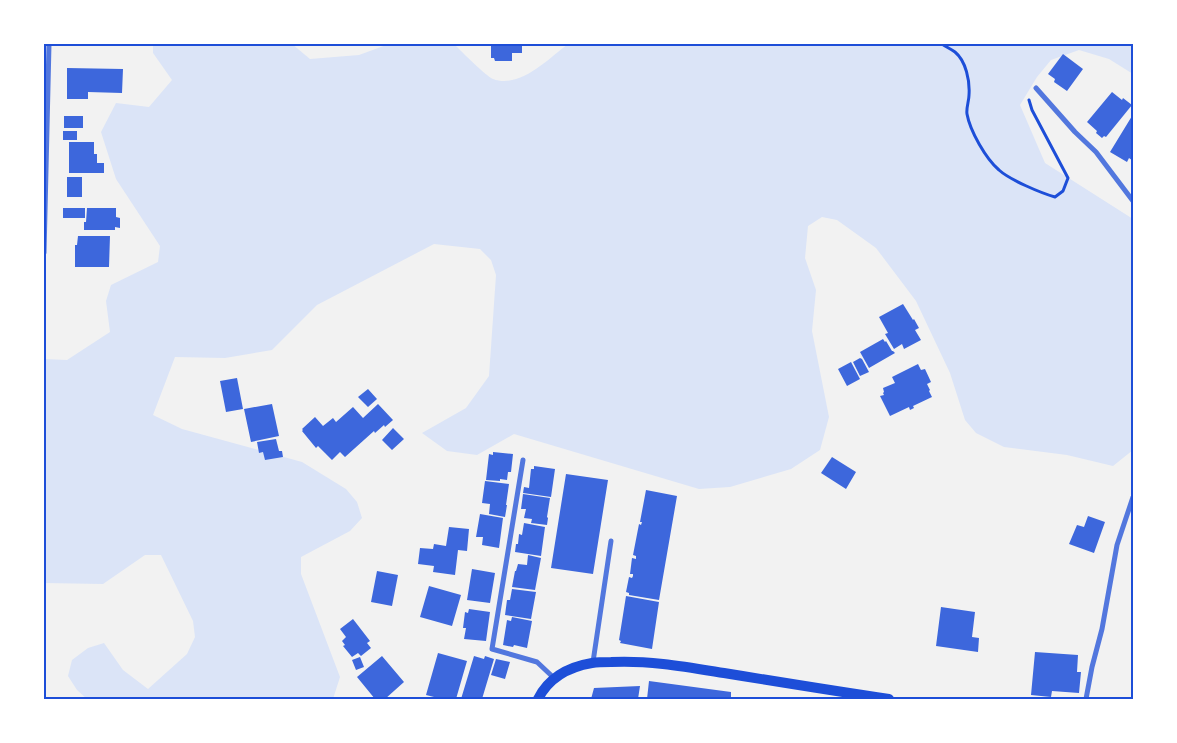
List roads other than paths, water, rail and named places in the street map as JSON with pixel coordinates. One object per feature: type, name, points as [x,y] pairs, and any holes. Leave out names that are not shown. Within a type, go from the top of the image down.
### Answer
[{"type":"main road","points":[[538,699],[545,686],[554,678],[572,668],[593,663],[641,661],[890,699]]},
{"type":"street","points":[[44,253],[46,93],[49,44]]},
{"type":"street","points":[[1036,88],[1075,132],[1096,152],[1133,201]]},
{"type":"street","points":[[523,460],[492,649],[537,662],[554,678]]},
{"type":"street","points":[[1086,699],[1102,629],[1117,545],[1133,496]]},
{"type":"street","points":[[593,663],[611,541]]}]
